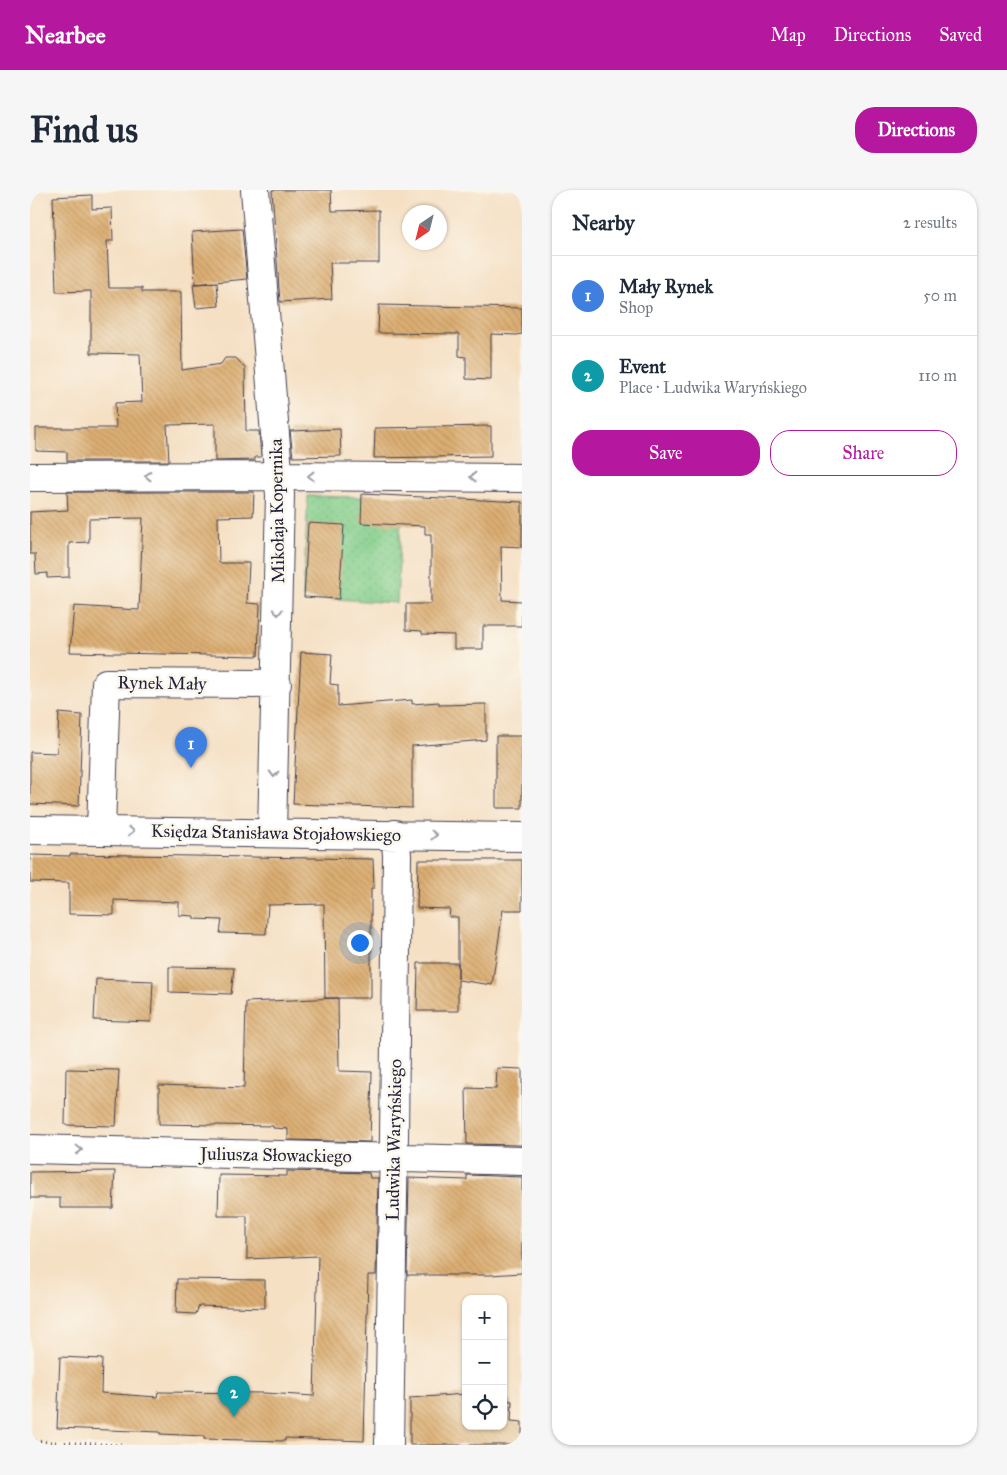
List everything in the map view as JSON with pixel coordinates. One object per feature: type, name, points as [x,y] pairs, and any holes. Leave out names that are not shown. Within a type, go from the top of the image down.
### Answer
[{"type":"street","name":"Mikołaja Kopernika","points":[[255,190],[280,476],[272,833]]},
{"type":"street","points":[[30,476],[522,478]]},
{"type":"street","name":"Rynek Mały","points":[[101,830],[106,682],[276,684]]},
{"type":"street","name":"Księdza Stanisława Stojałowskiego","points":[[30,830],[522,837]]},
{"type":"street","name":"Ludwika Waryńskiego","points":[[389,1445],[394,1158],[395,834]]},
{"type":"street","name":"Juliusza Słowackiego","points":[[30,1149],[522,1161]]},
{"type":"path","points":[[30,1441],[121,1445]]},
{"type":"green space","points":[[308,496],[402,498],[397,603],[303,597]]},
{"type":"building","points":[[272,190],[331,190],[332,211],[379,210],[379,263],[330,263],[332,299],[280,302]]},
{"type":"building","points":[[92,195],[92,209],[112,208],[113,241],[107,241],[109,288],[142,288],[142,292],[181,292],[182,370],[221,364],[225,358],[236,358],[245,368],[246,431],[259,431],[261,457],[255,457],[255,460],[215,461],[215,424],[167,425],[169,461],[67,461],[67,452],[36,451],[36,428],[116,428],[115,403],[142,402],[140,354],[91,353],[91,291],[56,292],[53,197]]},
{"type":"building","points":[[242,229],[247,279],[195,284],[192,232]]},
{"type":"building","points":[[217,283],[219,306],[196,308],[193,284]]},
{"type":"building","points":[[379,305],[522,308],[522,334],[491,334],[491,380],[466,379],[466,357],[459,356],[459,334],[378,333]]},
{"type":"building","points":[[491,426],[491,456],[374,458],[375,428]]},
{"type":"building","points":[[340,429],[341,456],[293,457],[290,431]]},
{"type":"building","points":[[67,492],[254,492],[253,516],[218,517],[219,563],[249,563],[247,603],[260,604],[258,656],[70,652],[74,606],[139,610],[143,518],[89,519],[89,542],[69,543],[69,577],[47,578],[47,573],[36,574],[35,554],[30,554],[30,512],[68,510]]},
{"type":"building","points":[[362,494],[522,502],[522,547],[501,546],[502,600],[522,601],[522,626],[483,626],[483,649],[454,649],[454,635],[422,634],[422,631],[406,630],[406,604],[431,604],[431,534],[425,534],[425,526],[361,523]]},
{"type":"building","points":[[308,523],[344,525],[339,599],[304,597]]},
{"type":"building","points":[[301,652],[332,654],[330,684],[338,685],[338,706],[412,700],[412,704],[439,702],[439,705],[486,704],[486,740],[412,746],[412,808],[293,804]]},
{"type":"building","points":[[59,713],[82,715],[79,806],[30,804],[30,752],[57,753]]},
{"type":"building","points":[[496,736],[522,736],[522,808],[496,808]]},
{"type":"building","points":[[70,854],[373,859],[374,888],[371,888],[371,998],[325,998],[324,904],[268,905],[266,934],[220,933],[222,920],[194,919],[194,916],[179,915],[179,902],[114,900],[114,915],[69,914],[69,883],[30,882],[30,855],[70,856]]},
{"type":"building","points":[[418,860],[522,860],[522,910],[503,910],[492,985],[458,980],[458,1011],[417,1011],[418,963],[458,963],[458,917],[449,917],[450,909],[417,908]]},
{"type":"building","points":[[169,967],[234,968],[231,994],[169,992]]},
{"type":"building","points":[[96,979],[153,981],[151,1022],[94,1020]]},
{"type":"building","points":[[338,998],[339,1071],[372,1072],[370,1142],[288,1140],[288,1129],[273,1128],[273,1126],[159,1124],[159,1085],[244,1088],[246,1002]]},
{"type":"building","points":[[497,1068],[522,1069],[522,1145],[467,1144],[466,1088],[496,1089]]},
{"type":"building","points":[[66,1069],[119,1070],[116,1126],[65,1125]]},
{"type":"building","points":[[115,1171],[113,1208],[60,1208],[60,1198],[30,1198],[30,1172]]},
{"type":"building","points":[[287,1171],[369,1173],[370,1178],[378,1178],[376,1275],[368,1275],[364,1441],[285,1438],[285,1441],[204,1439],[204,1436],[160,1434],[160,1432],[57,1428],[60,1357],[102,1359],[101,1393],[157,1397],[158,1392],[264,1393],[314,1396],[318,1256],[247,1259],[247,1216],[218,1216],[219,1175],[287,1176]]},
{"type":"building","points":[[467,1175],[522,1177],[522,1273],[407,1275],[409,1178],[467,1180]]},
{"type":"building","points":[[177,1279],[265,1280],[265,1308],[199,1306],[196,1314],[176,1313]]},
{"type":"building","points":[[462,1394],[462,1430],[507,1430],[507,1400],[512,1401],[511,1421],[522,1422],[522,1445],[410,1445],[410,1398]]},
{"type":"place","name":"Mały Rynek","points":[[191,768]]},
{"type":"place","name":"Event","points":[[234,1417]]}]
